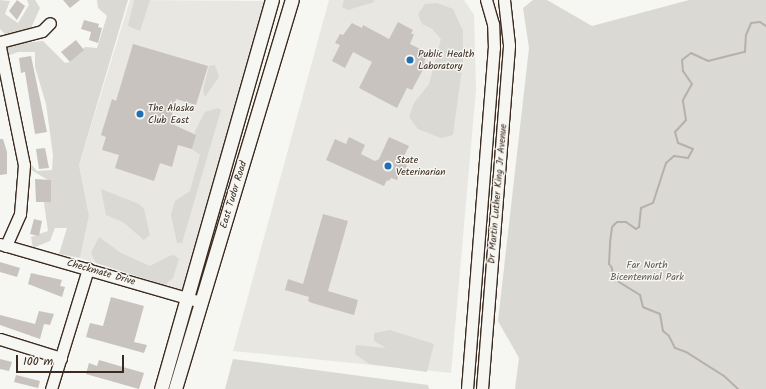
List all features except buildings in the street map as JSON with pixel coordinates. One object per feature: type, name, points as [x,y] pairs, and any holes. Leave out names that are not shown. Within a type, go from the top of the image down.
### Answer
[{"type":"main road","name":"East Tudor Road","points":[[161,389],[272,0]]},
{"type":"main road","name":"East Tudor Road","points":[[175,389],[292,0]]},
{"type":"street","name":"Dr Martin Luther King Jr Avenue","points":[[482,389],[510,45],[504,0]]},
{"type":"street","name":"Dr Martin Luther King Jr Avenue","points":[[468,389],[494,48],[493,24],[487,1]]},
{"type":"street","points":[[0,42],[42,31],[50,23]]},
{"type":"street","points":[[0,47],[24,165],[20,214],[3,245]]},
{"type":"street","name":"Checkmate Drive","points":[[3,245],[201,302]]},
{"type":"street","points":[[51,389],[88,269]]},
{"type":"street","points":[[0,339],[61,358]]},
{"type":"shaded area","points":[[130,0],[266,1],[182,290],[80,258],[89,216],[79,165]]},
{"type":"shaded area","points":[[329,0],[464,0],[474,15],[476,89],[451,373],[233,351]]},
{"type":"green space","points":[[0,0],[10,1],[5,14],[18,23],[29,5],[27,0],[35,0],[40,8],[31,28],[6,35],[0,29]]},
{"type":"green space","points":[[97,0],[128,0],[79,165],[89,216],[80,258],[59,254],[67,228],[55,228],[50,241],[33,248],[31,237],[48,231],[44,203],[48,180],[28,168],[29,162],[37,171],[52,170],[53,155],[46,104],[35,67],[35,52],[18,52],[7,56],[5,45],[43,41],[65,63],[70,62],[85,47],[97,48],[107,16],[98,8]]},
{"type":"green space","points":[[134,0],[150,0],[140,31],[128,26]]},
{"type":"green space","points":[[344,0],[374,0],[374,2],[348,10],[342,7]]},
{"type":"green space","name":"Far North Bicentennial Park","points":[[533,0],[547,0],[592,26],[689,0],[766,0],[766,389],[515,389],[519,358],[498,321],[529,48],[523,8]]},
{"type":"green space","points":[[437,3],[453,9],[463,31],[463,61],[453,135],[441,138],[418,129],[409,117],[414,103],[429,84],[441,39],[432,29],[422,24],[418,14],[425,4]]},
{"type":"green space","points":[[215,65],[219,77],[205,97],[203,90],[209,66]]},
{"type":"green space","points":[[218,108],[221,110],[182,243],[177,243],[171,215],[175,201],[190,191],[200,155],[192,149],[195,131],[205,112]]},
{"type":"green space","points":[[101,189],[139,204],[144,209],[150,235],[144,240],[123,222],[106,215]]},
{"type":"green space","points":[[99,237],[121,253],[150,266],[174,255],[179,259],[173,278],[165,285],[96,263],[91,253]]},
{"type":"green space","points":[[390,330],[434,344],[427,372],[369,364],[355,354],[356,345],[386,348],[374,341],[374,333]]},
{"type":"green space","points":[[233,359],[428,385],[429,389],[225,389]]},
{"type":"waterway","points":[[738,389],[724,376],[686,352],[675,348],[669,336],[663,331],[660,314],[643,307],[640,295],[613,278],[612,268],[609,264],[610,242],[612,227],[617,222],[626,222],[636,229],[639,227],[641,208],[653,203],[666,163],[674,156],[688,158],[693,149],[678,143],[675,132],[686,120],[683,100],[692,84],[683,71],[682,60],[691,53],[708,61],[745,52],[746,35],[751,23],[760,22],[766,26]]},
{"type":"place","name":"Public Health Laboratory","points":[[410,60]]},
{"type":"place","name":"The Alaska Club East","points":[[140,114]]},
{"type":"place","name":"State Veterinarian","points":[[388,166]]}]
